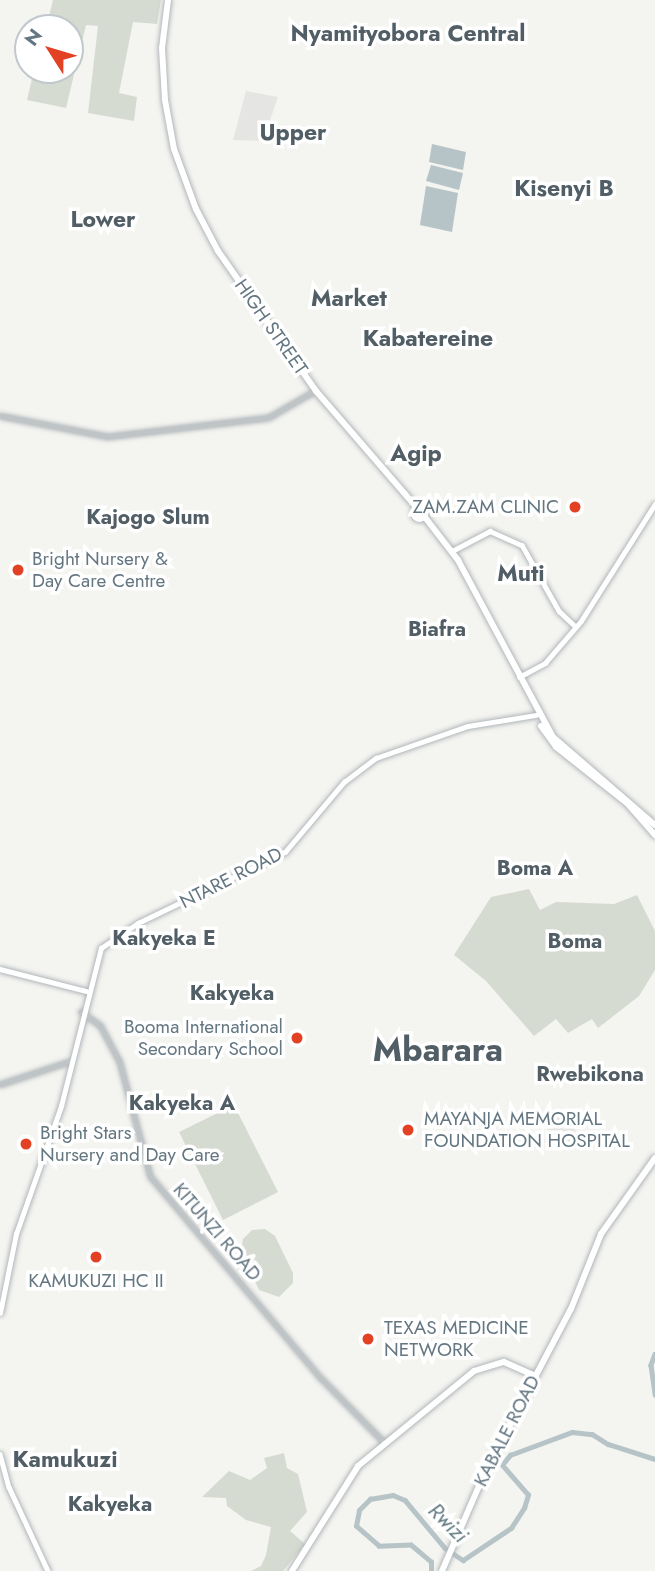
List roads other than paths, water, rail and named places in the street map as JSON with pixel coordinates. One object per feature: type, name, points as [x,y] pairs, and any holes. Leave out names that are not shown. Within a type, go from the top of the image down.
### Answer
[{"type":"main road","name":"HIGH STREET","points":[[167,0],[163,73],[170,130],[186,185],[218,251],[316,391],[415,511],[452,551]]},
{"type":"main road","points":[[519,675],[545,663],[576,627],[655,504]]},
{"type":"main road","points":[[576,627],[559,611],[522,545],[490,531],[452,551],[546,730],[655,825]]},
{"type":"main road","points":[[519,675],[536,715],[556,747],[627,803],[655,835]]},
{"type":"main road","name":"NTARE ROAD","points":[[0,1313],[16,1234],[61,1106],[96,957],[107,942],[285,852],[329,797],[363,765],[468,726],[536,715]]},
{"type":"main road","points":[[0,969],[86,992]]},
{"type":"main road","name":"KABALE ROAD","points":[[442,1571],[535,1376],[571,1309],[605,1226],[655,1158]]},
{"type":"main road","points":[[292,1571],[349,1478],[385,1443],[421,1419],[472,1370],[493,1359],[535,1376]]},
{"type":"main road","points":[[459,1385],[494,1361],[535,1376]]},
{"type":"main road","points":[[0,1454],[9,1487],[48,1571]]},
{"type":"street","points":[[0,416],[108,437],[270,418],[316,391]]},
{"type":"street","name":"KITUNZI ROAD","points":[[81,1012],[101,1026],[120,1061],[151,1177],[322,1379],[385,1443]]},
{"type":"street","points":[[0,1085],[70,1062]]},
{"type":"waterway","name":"Rwizi","points":[[655,1354],[651,1365],[655,1395]]},
{"type":"waterway","name":"Rwizi","points":[[431,1571],[431,1562],[411,1545],[379,1546],[356,1526],[359,1510],[370,1499],[393,1495],[405,1500],[445,1548],[463,1560],[511,1528],[524,1508],[528,1495],[502,1465],[510,1455],[572,1432],[592,1434],[608,1444],[655,1459]]},
{"type":"place","name":"ZAM.ZAM CLINIC","points":[[575,507]]},
{"type":"place","name":"Bright Nursery & Day Care Centre","points":[[18,570]]},
{"type":"place","name":"Booma International Secondary School","points":[[297,1038]]},
{"type":"place","name":"MAYANJA MEMORIAL FOUNDATION HOSPITAL","points":[[408,1130]]},
{"type":"place","name":"Bright Stars Nursery and Day Care","points":[[26,1144]]},
{"type":"place","name":"KAMUKUZI HC II","points":[[96,1257]]},
{"type":"place","name":"TEXAS MEDICINE NETWORK","points":[[368,1339]]},
{"type":"district","name":"Nyamityobora Central","points":[[408,33]]},
{"type":"district","name":"Upper","points":[[293,132]]},
{"type":"district","name":"Kisenyi B","points":[[564,188]]},
{"type":"district","name":"Lower","points":[[103,219]]},
{"type":"district","name":"Market","points":[[349,298]]},
{"type":"district","name":"Kabatereine","points":[[428,338]]},
{"type":"district","name":"Agip","points":[[416,453]]},
{"type":"district","name":"Kajogo Slum","points":[[148,517]]},
{"type":"district","name":"Muti","points":[[521,573]]},
{"type":"district","name":"Biafra","points":[[437,629]]},
{"type":"district","name":"Boma A","points":[[535,868]]},
{"type":"district","name":"Kakyeka E","points":[[164,938]]},
{"type":"district","name":"Boma","points":[[575,941]]},
{"type":"district","name":"Kakyeka","points":[[232,993]]},
{"type":"district","name":"Mbarara","points":[[438,1050]]},
{"type":"district","name":"Rwebikona","points":[[590,1074]]},
{"type":"district","name":"Kakyeka A","points":[[182,1103]]},
{"type":"district","name":"Kamukuzi","points":[[65,1459]]},
{"type":"district","name":"Kakyeka","points":[[110,1504]]}]
